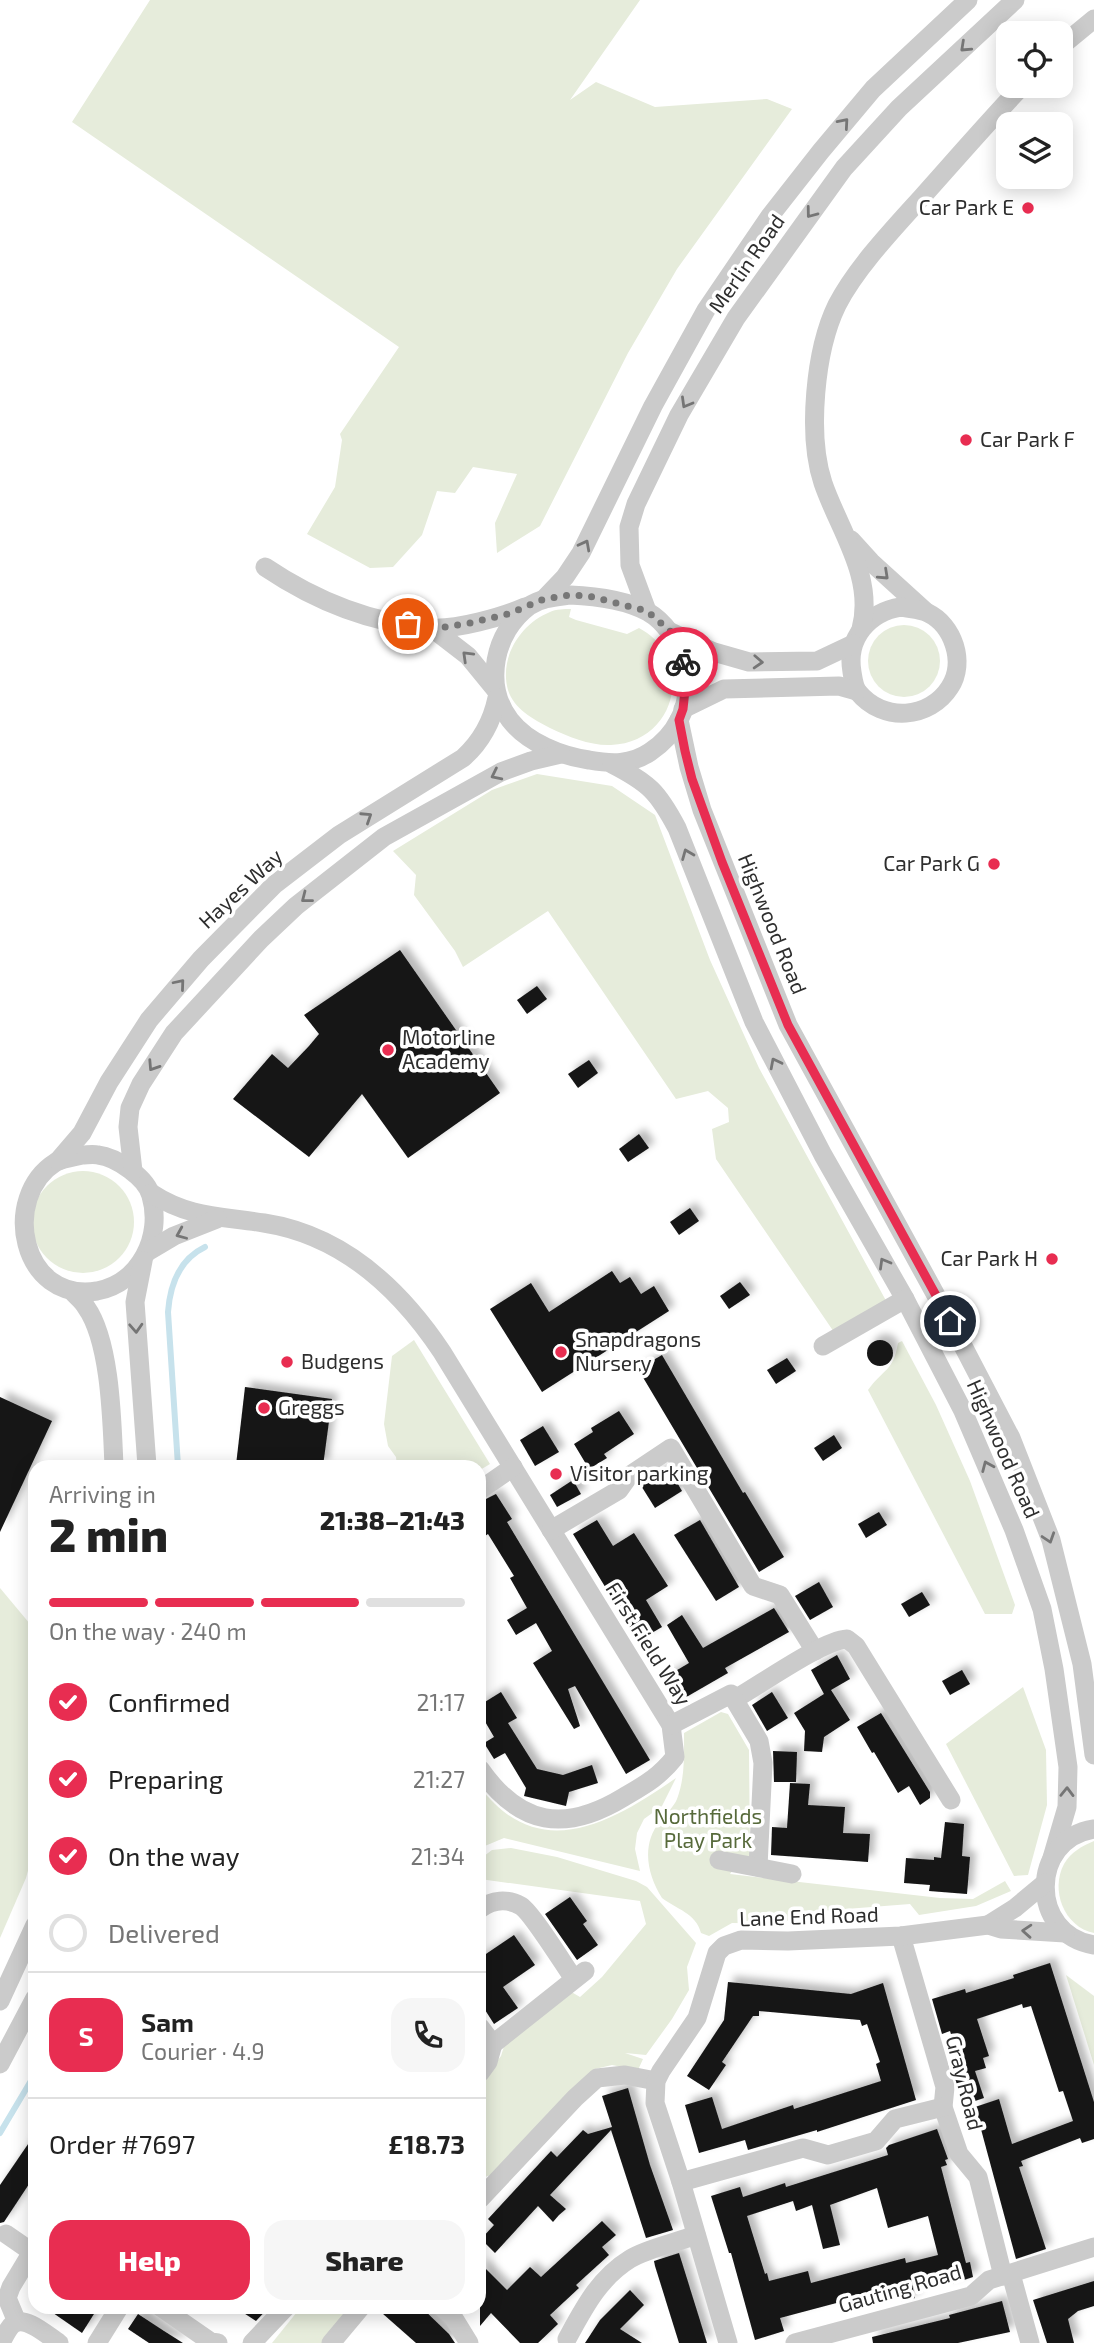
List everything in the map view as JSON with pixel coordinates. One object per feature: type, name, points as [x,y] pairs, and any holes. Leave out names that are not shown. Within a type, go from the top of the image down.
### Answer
[{"type":"street","name":"Merlin Road","points":[[537,602],[565,577],[581,554],[653,406],[699,322],[770,216],[873,89],[968,0]]},
{"type":"street","name":"Merlin Road","points":[[647,611],[630,565],[627,546],[632,515],[679,415],[736,318],[844,168],[899,108],[1015,0]]},
{"type":"street","points":[[1073,36],[1094,19]]},
{"type":"street","points":[[858,691],[851,664],[865,612],[865,598],[845,534],[822,481],[814,422],[822,348],[837,305],[864,265],[1011,98]]},
{"type":"street","points":[[681,715],[724,689],[839,686],[858,691],[880,709],[903,714],[923,711],[940,701],[952,684],[958,662],[954,642],[941,622],[870,562],[845,534]]},
{"type":"street","points":[[265,567],[302,591],[334,605],[388,621],[433,629],[508,614],[537,602],[570,595],[589,596],[647,611],[671,632],[714,652],[749,662],[817,661],[857,637],[874,616],[887,609],[901,607],[926,612]]},
{"type":"street","points":[[496,693],[499,649],[505,635],[515,620],[537,602]]},
{"type":"street","points":[[433,629],[468,656],[517,727],[539,743],[561,754],[612,764],[649,753],[670,733],[681,715],[685,690],[682,658],[671,632]]},
{"type":"street","name":"Hayes Way","points":[[58,1161],[82,1133],[109,1082],[149,1020],[201,959],[274,885],[339,835],[463,758],[473,749],[490,724],[496,693]]},
{"type":"street","name":"Highwood Road","points":[[681,715],[689,767],[702,810],[788,1025],[1011,1438],[1051,1540],[1082,1664],[1094,1755]]},
{"type":"street","points":[[133,1171],[128,1127],[130,1108],[141,1084],[174,1034],[261,939],[296,906],[384,837],[501,772],[561,754]]},
{"type":"street","name":"Highwood Road","points":[[612,764],[652,788],[677,828],[754,1022],[823,1155],[905,1299],[964,1411],[1014,1530],[1042,1609],[1068,1767],[1067,1807],[1045,1875],[1045,1883]]},
{"type":"street","points":[[145,1256],[132,1273],[97,1290],[72,1291],[51,1283],[29,1261],[19,1230],[19,1215],[26,1194],[40,1173],[58,1161],[82,1155],[100,1155],[133,1171],[151,1193],[155,1217],[152,1240],[145,1256],[135,1302],[147,1460]]},
{"type":"street","name":"First Field Way","points":[[151,1193],[175,1206],[217,1219],[263,1223],[299,1231],[344,1253],[374,1272],[424,1325],[671,1725],[675,1757],[660,1775],[603,1810],[583,1817],[564,1819],[523,1812],[510,1804],[486,1776]]},
{"type":"street","name":"First Field Way","points":[[145,1256],[174,1236],[217,1219]]},
{"type":"street","points":[[72,1291],[87,1307],[98,1332],[112,1419],[114,1460]]},
{"type":"street","points":[[823,1346],[905,1299]]},
{"type":"street","points":[[551,1530],[619,1490],[629,1476],[671,1448],[753,1586],[780,1595],[815,1651]]},
{"type":"street","points":[[486,1486],[513,1467]]},
{"type":"street","points":[[671,1725],[733,1696],[838,1639],[847,1639],[856,1646],[951,1800]]},
{"type":"street","points":[[733,1696],[759,1741],[763,1763],[758,1867]]},
{"type":"street","points":[[1052,1858],[1060,1847],[1076,1835],[1094,1829]]},
{"type":"street","points":[[719,1860],[793,1874]]},
{"type":"street","points":[[1045,1883],[1045,1901],[1051,1916],[1084,1944]]},
{"type":"street","name":"Lane End Road","points":[[988,1926],[1045,1883]]},
{"type":"street","points":[[486,1905],[490,1902],[509,1901],[523,1907],[580,1975],[493,2044],[486,2065]]},
{"type":"street","name":"Lane End Road","points":[[656,2081],[697,2018],[717,1953],[724,1946],[741,1940],[788,1941],[901,1936],[988,1926],[1084,1944]]},
{"type":"street","name":"Gray Road","points":[[901,1936],[945,2087],[943,2107],[959,2154],[978,2177],[1030,2343]]},
{"type":"street","points":[[0,2001],[28,1940]]},
{"type":"street","points":[[0,2064],[28,2011]]},
{"type":"street","points":[[486,2035],[493,2044]]},
{"type":"street","points":[[486,2193],[597,2078],[625,2075],[656,2081],[655,2103],[728,2343]]},
{"type":"street","points":[[681,2182],[803,2148],[828,2155],[836,2153],[876,2141],[895,2119],[943,2107]]},
{"type":"street","points":[[6,2234],[28,2246]]},
{"type":"street","points":[[567,2342],[592,2295],[606,2277],[632,2258],[696,2235]]},
{"type":"street","name":"Gauting Road","points":[[795,2343],[971,2296],[989,2280],[1094,2247]]},
{"type":"street","points":[[17,2322],[8,2298],[11,2287],[28,2259]]},
{"type":"street","points":[[97,2343],[115,2314]]},
{"type":"street","points":[[171,2314],[214,2343]]},
{"type":"street","points":[[252,2343],[279,2314]]},
{"type":"street","points":[[331,2343],[355,2314]]},
{"type":"street","points":[[450,2314],[469,2343]]},
{"type":"street","points":[[1,2343],[17,2322],[26,2322],[59,2343]]},
{"type":"green space","points":[[150,0],[640,0],[570,100],[596,82],[655,107],[767,99],[792,109],[677,269],[628,353],[540,526],[497,553],[495,523],[517,474],[473,467],[455,493],[437,491],[422,535],[393,567],[370,568],[307,534],[335,487],[342,440],[340,434],[399,347],[72,122]]},
{"type":"green space","points":[[571,609],[569,617],[576,620],[627,634],[639,628],[657,642],[668,659],[673,678],[671,697],[664,715],[651,730],[633,741],[603,745],[572,738],[531,717],[519,708],[511,697],[506,678],[509,654],[514,644],[539,617],[557,610]]},
{"type":"green space","points":[[911,625],[930,635],[938,647],[938,675],[930,687],[918,695],[897,697],[878,687],[870,675],[868,654],[878,635],[890,627]]},
{"type":"green space","points":[[537,774],[612,786],[655,815],[710,960],[759,1068],[890,1308],[838,1338],[716,1159],[712,1129],[729,1122],[728,1108],[708,1091],[676,1099],[548,911],[463,967],[455,951],[414,895],[416,875],[393,851],[492,790]]},
{"type":"green space","points":[[83,1171],[103,1175],[119,1186],[130,1202],[134,1222],[130,1242],[119,1258],[103,1269],[83,1273],[63,1269],[47,1258],[36,1242],[32,1222],[36,1202],[47,1186],[63,1175]]},
{"type":"green space","points":[[414,1340],[490,1464],[486,1466],[486,1460],[396,1460],[388,1446],[384,1424],[392,1356]]},
{"type":"green space","points":[[902,1341],[936,1405],[970,1481],[1015,1605],[1012,1614],[985,1614],[868,1390],[891,1365],[898,1343]]},
{"type":"green space","points":[[0,1588],[28,1622],[28,1871],[0,1938]]},
{"type":"green space","points":[[1023,1687],[1046,1750],[1047,1805],[1028,1875],[1014,1876],[946,1744]]},
{"type":"green space","name":"Northfields Play Park","points":[[721,1712],[728,1714],[749,1750],[750,1858],[740,1860],[730,1874],[940,1898],[973,1899],[1005,1881],[1011,1891],[976,1906],[919,1915],[910,1904],[795,1913],[784,1924],[732,1923],[709,1936],[701,1933],[690,1916],[662,1898],[650,1869],[648,1850],[654,1830],[674,1805],[680,1791],[684,1733]]},
{"type":"green space","points":[[676,1778],[662,1806],[644,1819],[637,1833],[635,1849],[640,1871],[504,1838],[486,1846],[486,1793],[503,1811],[526,1825],[551,1830],[576,1829],[601,1821],[651,1795]]},
{"type":"green space","points":[[1094,1841],[1094,1933],[1075,1923],[1068,1915],[1059,1896],[1059,1885],[1060,1874],[1067,1860],[1077,1850]]},
{"type":"green space","points":[[511,1848],[557,1857],[636,1881],[647,1887],[696,1943],[687,1967],[689,1990],[672,2019],[646,2055],[625,2053],[643,2059],[638,2070],[612,2065],[595,2069],[495,2175],[486,2177],[486,2076],[501,2056],[506,2040],[568,1990],[580,1997],[602,1977],[646,1924],[640,1901],[486,1880],[486,1854],[492,1850]]},
{"type":"green space","points":[[1066,1975],[1094,1996],[1094,2065]]},
{"type":"green space","points":[[295,2314],[350,2314],[325,2343],[272,2343]]},
{"type":"building","name":"Motorline Academy","points":[[400,950],[500,1093],[408,1158],[362,1094],[309,1157],[233,1099],[272,1054],[288,1068],[309,1046],[319,1034],[304,1015]]},
{"type":"building","points":[[537,986],[547,999],[527,1014],[517,1000]]},
{"type":"building","points":[[589,1060],[598,1073],[578,1088],[568,1074]]},
{"type":"building","points":[[639,1134],[649,1148],[628,1162],[619,1149]]},
{"type":"building","points":[[690,1208],[699,1221],[679,1235],[670,1222]]},
{"type":"building","name":"Snapdragons Nursery","points":[[612,1271],[620,1283],[630,1277],[641,1294],[654,1286],[669,1311],[542,1392],[490,1309],[531,1283],[549,1312]]},
{"type":"building","points":[[740,1282],[750,1295],[729,1309],[720,1296]]},
{"type":"building","points":[[880,1340],[889,1344],[893,1353],[889,1362],[880,1366],[871,1362],[867,1353],[871,1344]]},
{"type":"building","points":[[662,1355],[784,1557],[759,1572],[638,1369]]},
{"type":"building","points":[[787,1358],[796,1371],[776,1384],[767,1370]]},
{"type":"building","points":[[245,1387],[332,1399],[324,1460],[237,1460]]},
{"type":"building","points":[[0,1397],[52,1421],[34,1460],[28,1460],[28,1472],[0,1532]]},
{"type":"building","points":[[619,1411],[634,1434],[604,1454],[607,1458],[589,1469],[574,1444],[593,1432],[591,1428]]},
{"type":"building","points":[[543,1426],[559,1452],[535,1466],[520,1440]]},
{"type":"building","points":[[834,1435],[842,1448],[823,1461],[814,1448]]},
{"type":"building","points":[[668,1467],[682,1491],[655,1508],[640,1484]]},
{"type":"building","points":[[573,1480],[581,1494],[557,1507],[550,1495]]},
{"type":"building","points":[[496,1494],[512,1519],[507,1522],[650,1760],[626,1774],[575,1686],[568,1689],[580,1726],[574,1729],[533,1663],[552,1651],[536,1623],[516,1635],[507,1620],[527,1608],[510,1578],[514,1576],[488,1534],[486,1535],[486,1499]]},
{"type":"building","points":[[879,1512],[887,1525],[866,1538],[858,1524]]},
{"type":"building","points":[[597,1520],[613,1546],[634,1533],[668,1586],[646,1600],[662,1627],[638,1641],[573,1534]]},
{"type":"building","points":[[700,1520],[739,1587],[716,1601],[674,1535]]},
{"type":"building","points":[[819,1582],[833,1607],[810,1620],[795,1596]]},
{"type":"building","points":[[922,1592],[930,1605],[909,1617],[901,1604]]},
{"type":"building","points":[[774,1608],[789,1632],[725,1668],[728,1673],[676,1703],[662,1679],[689,1663],[667,1625],[682,1615],[703,1648]]},
{"type":"building","points":[[837,1655],[850,1679],[831,1690],[850,1720],[824,1737],[822,1752],[804,1751],[805,1731],[794,1713],[824,1694],[811,1670]]},
{"type":"building","points":[[962,1670],[970,1684],[950,1695],[942,1681]]},
{"type":"building","points":[[501,1692],[517,1718],[508,1723],[537,1769],[563,1775],[592,1765],[598,1783],[569,1792],[566,1806],[524,1796],[526,1788],[505,1753],[494,1759],[486,1746],[486,1742],[494,1737],[486,1723],[486,1701]]},
{"type":"building","points":[[772,1692],[788,1718],[767,1731],[752,1705]]},
{"type":"building","points":[[881,1713],[930,1792],[930,1798],[920,1805],[909,1786],[898,1793],[857,1727]]},
{"type":"building","points":[[773,1751],[797,1752],[796,1782],[774,1782]]},
{"type":"building","points":[[790,1783],[810,1784],[808,1805],[845,1807],[843,1833],[870,1834],[868,1862],[771,1855],[772,1827],[787,1828]]},
{"type":"building","points":[[945,1822],[964,1824],[962,1856],[970,1857],[967,1894],[929,1891],[930,1885],[904,1883],[906,1858],[941,1858]]},
{"type":"building","points":[[570,1897],[587,1921],[583,1924],[598,1945],[577,1960],[545,1914]]},
{"type":"building","points":[[514,1935],[535,1965],[503,1987],[518,2008],[494,2024],[486,2011],[486,1954]]},
{"type":"building","points":[[1050,1963],[1094,2102],[1094,2139],[1082,2143],[1080,2138],[1021,2161],[1023,2166],[1019,2167],[1046,2249],[1016,2259],[975,2107],[999,2099],[1012,2144],[1073,2121],[1063,2091],[1059,2092],[1031,2006],[1023,2008],[1022,2004],[977,2019],[989,2056],[983,2058],[986,2068],[975,2071],[984,2098],[963,2105],[955,2078],[971,2073],[964,2075],[950,2031],[942,2034],[932,1999],[965,1989],[966,1993]]},
{"type":"building","points":[[728,1982],[851,1994],[883,1983],[916,2100],[817,2132],[748,2150],[745,2140],[699,2153],[685,2105],[712,2097],[722,2129],[793,2105],[794,2109],[881,2081],[876,2064],[880,2062],[867,2024],[862,2026],[860,2020],[759,2011],[759,2016],[753,2016],[722,2062],[726,2065],[709,2090],[687,2076],[724,2020]]},
{"type":"building","points":[[628,2088],[650,2165],[673,2230],[646,2238],[611,2130],[550,2195],[566,2209],[553,2222],[538,2206],[495,2253],[486,2244],[486,2234],[494,2225],[488,2219],[551,2151],[557,2157],[583,2130],[588,2134],[612,2127],[602,2096]]},
{"type":"building","points":[[937,2129],[948,2159],[945,2160],[947,2165],[941,2167],[966,2263],[970,2262],[973,2277],[946,2286],[942,2271],[911,2280],[915,2298],[902,2302],[897,2284],[843,2299],[844,2301],[780,2318],[784,2331],[755,2340],[731,2253],[711,2196],[740,2187],[743,2197],[785,2183],[786,2187],[888,2155],[886,2148]],"holes":[[[877,2188],[888,2228],[928,2216],[938,2255],[906,2263],[905,2258],[811,2283],[808,2271],[769,2281],[747,2216],[793,2201],[796,2211],[812,2205],[823,2249],[840,2245],[830,2205]]]},
{"type":"building","points":[[28,2144],[28,2186],[4,2222],[0,2223],[0,2185]]},
{"type":"building","points":[[602,2221],[616,2235],[602,2247],[609,2255],[576,2285],[579,2288],[550,2315],[558,2324],[538,2343],[520,2343],[491,2313],[480,2326],[480,2314],[486,2314],[486,2269],[507,2290],[530,2267],[541,2277]]},
{"type":"building","points":[[679,2253],[707,2343],[679,2343],[655,2266],[654,2261]]},
{"type":"building","points":[[1094,2281],[1094,2306],[1078,2311],[1068,2319],[1074,2343],[1047,2343],[1033,2300]]},
{"type":"building","points":[[630,2290],[644,2305],[620,2329],[642,2343],[585,2343],[600,2320]]},
{"type":"building","points":[[1002,2301],[1010,2332],[958,2343],[873,2343],[872,2337],[950,2318],[949,2315]]},
{"type":"building","points":[[55,2314],[94,2314],[82,2333]]},
{"type":"building","points":[[138,2314],[183,2343],[149,2343],[128,2329]]},
{"type":"building","points":[[245,2314],[263,2314],[256,2321]]},
{"type":"building","points":[[383,2314],[428,2314],[455,2343],[416,2343]]},
{"type":"waterway","points":[[178,1460],[169,1302],[174,1283],[183,1266],[189,1258],[205,1247]]},
{"type":"waterway","points":[[0,2133],[28,2086]]},
{"type":"way so far","points":[[408,624],[433,629],[508,614],[544,599],[570,595],[589,596],[647,611],[671,632],[683,662]]},
{"type":"place","name":"Car Park E","points":[[1028,208]]},
{"type":"place","name":"Car Park F","points":[[966,440]]},
{"type":"place","name":"Car Park G","points":[[994,864]]},
{"type":"place","name":"Motorline Academy","points":[[388,1050]]},
{"type":"place","name":"Car Park H","points":[[1052,1259]]},
{"type":"place","name":"Snapdragons Nursery","points":[[561,1352]]},
{"type":"place","name":"Budgens","points":[[287,1362]]},
{"type":"place","name":"Greggs","points":[[264,1408]]},
{"type":"place","name":"Visitor parking","points":[[556,1474]]},
{"type":"route","points":[[683,662],[685,690],[679,720],[692,779],[722,862],[788,1025],[950,1321]]}]
